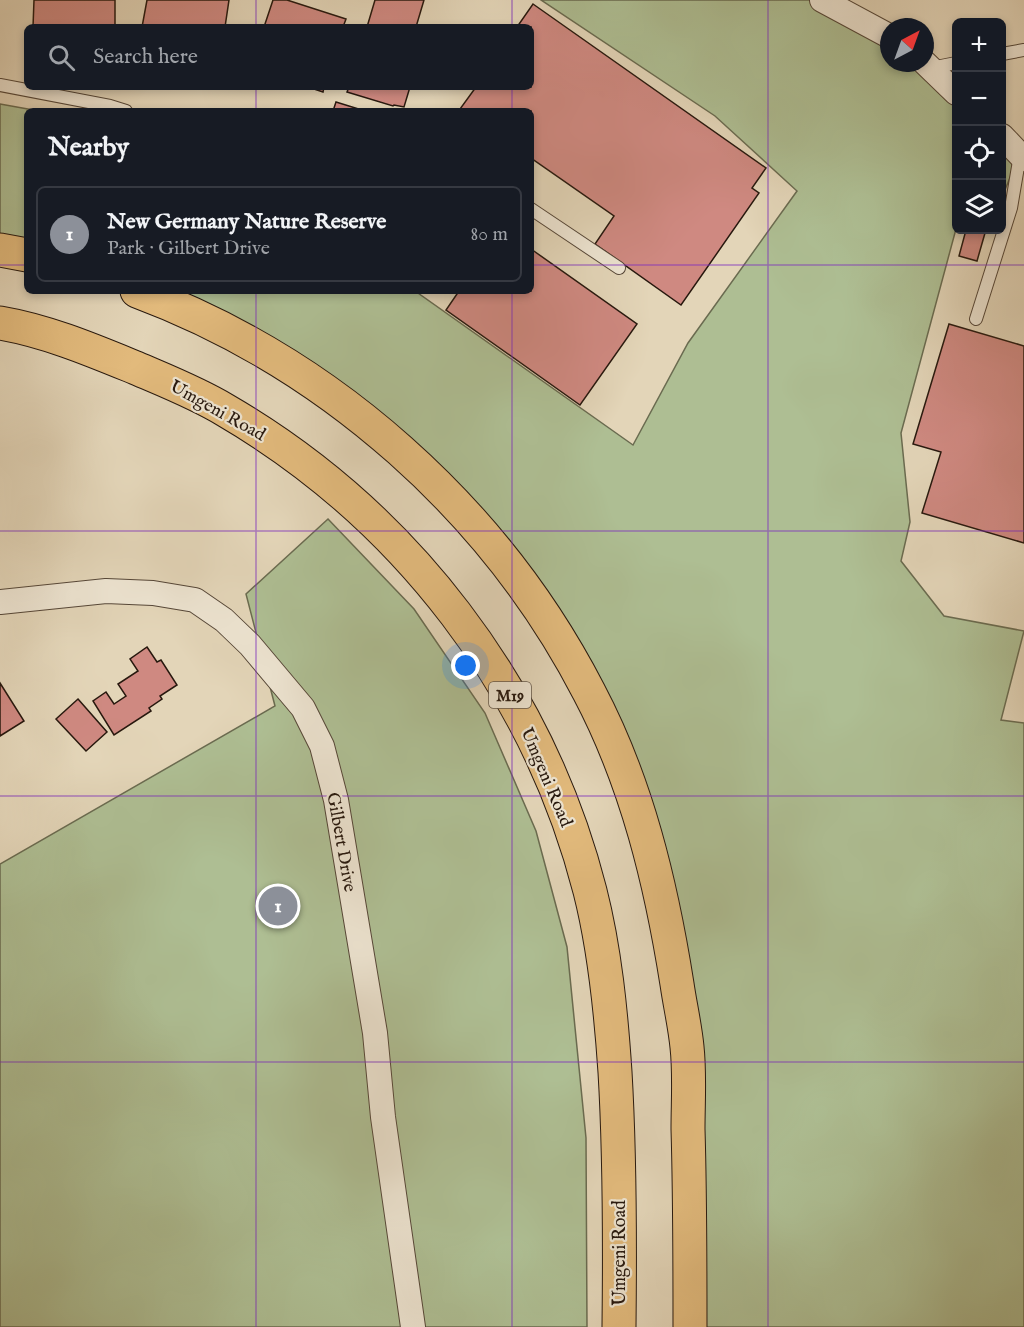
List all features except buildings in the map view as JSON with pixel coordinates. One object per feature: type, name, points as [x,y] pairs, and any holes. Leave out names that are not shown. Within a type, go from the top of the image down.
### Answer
[{"type":"highway","points":[[0,250],[24,254]]},
{"type":"highway","points":[[145,294],[172,304],[265,351],[328,391],[394,445],[482,532],[525,586],[590,692],[614,746],[640,815],[657,875],[673,958],[687,1048],[690,1327]]},
{"type":"highway","name":"Umgeni Road","points":[[0,323],[70,341],[174,384],[223,409],[279,444],[333,484],[387,533],[432,584],[470,634],[518,708],[560,801],[590,891],[603,961],[612,1031],[619,1150],[619,1327]]},
{"type":"street","points":[[822,0],[880,31]]},
{"type":"street","points":[[934,71],[952,88]]},
{"type":"street","points":[[1006,140],[1022,157]]},
{"type":"street","name":"Gilbert Drive","points":[[0,602],[106,591],[153,593],[195,600],[224,620],[250,645],[303,708],[322,746],[336,800],[375,1033],[383,1117],[413,1327]]},
{"type":"lane","points":[[1006,53],[1024,50]]},
{"type":"lane","points":[[934,65],[952,63]]},
{"type":"lane","points":[[0,85],[24,90]]},
{"type":"lane","points":[[26,90],[116,108]]},
{"type":"lane","points":[[976,319],[1011,208],[1022,157]]},
{"type":"lane","points":[[534,211],[619,268]]},
{"type":"green space","points":[[541,0],[813,0],[880,35],[880,72],[931,72],[952,92],[952,234],[955,234],[901,433],[910,522],[901,561],[944,616],[1024,631],[1001,720],[1024,723],[1024,1327],[694,1327],[691,1043],[591,690],[395,443],[148,294],[419,294],[633,445],[688,343],[797,191],[715,116]]},
{"type":"green space","points":[[0,104],[24,108],[24,252],[0,248]]},
{"type":"green space","points":[[1006,143],[1019,156],[1006,187]]},
{"type":"green space","points":[[328,519],[414,609],[485,713],[536,831],[567,947],[586,1138],[587,1327],[0,1327],[0,864],[275,706],[246,594]]},
{"type":"place","name":"New Germany Nature Reserve","points":[[278,906]]}]
